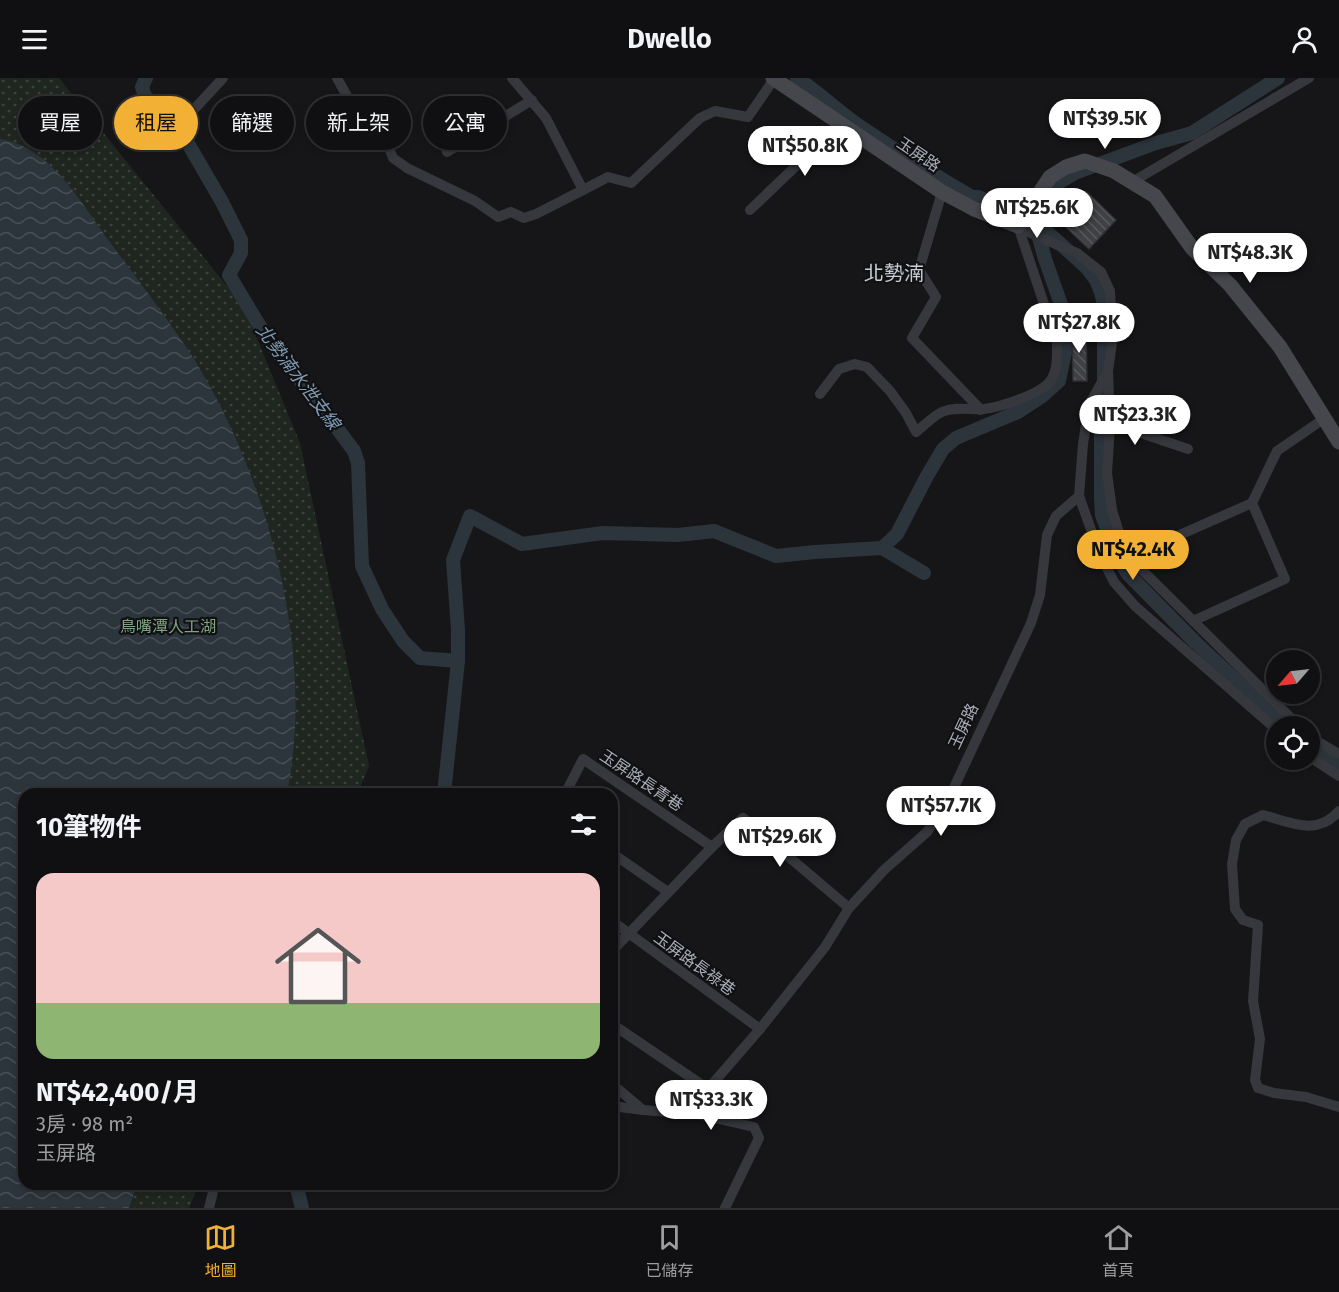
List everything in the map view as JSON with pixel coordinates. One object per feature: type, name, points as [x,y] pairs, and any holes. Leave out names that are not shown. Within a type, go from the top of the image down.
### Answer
[{"type":"street","points":[[198,105],[223,78]]},
{"type":"street","points":[[337,78],[353,107],[369,103],[393,158],[407,168],[475,201],[498,217],[511,212],[524,218],[608,177],[631,183],[700,118],[715,111],[748,117],[774,78]]},
{"type":"street","points":[[512,78],[546,118],[583,190]]},
{"type":"street","name":"玉屏路","points":[[774,78],[942,192],[974,209],[1077,253],[1101,272],[1110,291],[1113,336],[1108,371],[1089,405],[1079,496],[1099,552],[1114,582],[1136,606],[1266,720]]},
{"type":"street","points":[[1132,182],[1309,78]]},
{"type":"street","points":[[447,152],[531,100]]},
{"type":"street","points":[[750,210],[841,123]]},
{"type":"street","points":[[820,394],[839,369],[855,364],[867,367],[890,391],[916,432],[943,411],[999,407],[1035,393],[1051,380],[1057,363],[1057,343],[1035,280],[1020,227],[1028,210],[1050,177],[1066,166],[1085,160],[1114,171],[1155,196],[1192,248],[1230,285],[1280,347],[1339,442]]},
{"type":"street","points":[[942,192],[919,270],[936,297],[912,338],[981,410]]},
{"type":"street","points":[[1108,371],[1110,426],[1107,473],[1112,510],[1122,542],[1141,568],[1289,716]]},
{"type":"street","points":[[1132,556],[1252,503],[1278,451],[1324,418]]},
{"type":"street","points":[[1086,422],[1129,429],[1188,449]]},
{"type":"street","name":"玉屏路","points":[[697,1114],[708,1089],[760,1029],[825,947],[849,908],[884,870],[927,832],[950,796],[1031,623],[1040,595],[1047,535],[1056,516],[1079,496]]},
{"type":"street","points":[[1193,621],[1285,579],[1252,503]]},
{"type":"street","points":[[1320,743],[1339,754]]},
{"type":"street","name":"玉屏路長青巷","points":[[568,788],[584,759],[712,847]]},
{"type":"street","points":[[1320,764],[1339,776]]},
{"type":"street","points":[[1339,811],[1317,826],[1297,826],[1263,815],[1245,824],[1236,840],[1232,864],[1235,909],[1243,920],[1258,926],[1253,1001],[1260,1039],[1255,1080],[1258,1088],[1274,1093],[1306,1097],[1339,1107]]},
{"type":"street","points":[[618,944],[743,818],[849,908]]},
{"type":"street","points":[[618,857],[668,892]]},
{"type":"street","name":"玉屏路長祿巷","points":[[618,926],[760,1029]]},
{"type":"street","points":[[618,1028],[708,1089]]},
{"type":"street","points":[[618,1089],[643,1110]]},
{"type":"street","points":[[618,1107],[697,1114],[754,1127],[759,1138],[725,1208]]},
{"type":"street","points":[[209,1208],[214,1190]]},
{"type":"green space","name":"鳥嘴潭人工湖","points":[[0,78],[59,78],[74,96],[18,96],[18,150],[102,150],[102,131],[114,146],[114,150],[117,150],[244,307],[300,443],[369,766],[360,788],[18,788],[18,1190],[196,1190],[189,1208],[0,1208]]},
{"type":"water","name":"鳥嘴潭人工湖","points":[[0,139],[18,144],[18,150],[29,150],[34,153],[63,179],[194,359],[244,457],[264,512],[279,568],[290,626],[295,683],[294,739],[288,788],[18,788],[18,1190],[135,1190],[129,1208],[0,1208]]},
{"type":"building","points":[[1087,192],[1116,220],[1089,249],[1059,221]]},
{"type":"building","points":[[1072,327],[1086,327],[1087,381],[1073,381]]},
{"type":"waterway","name":"北勢湳水泄支線","points":[[146,78],[142,87],[145,96],[169,119],[186,140],[241,240],[241,253],[229,275],[270,343],[354,451],[358,463],[362,566],[382,609],[403,641],[420,658],[458,661]]},
{"type":"waterway","points":[[797,78],[858,125],[972,197],[978,197],[1034,220],[1087,268],[1096,280],[1104,305],[1102,515],[1117,557],[1128,574],[1196,643],[1274,716]]},
{"type":"waterway","points":[[882,548],[897,534],[943,449],[956,438],[1018,412],[1041,397],[1059,381],[1068,324],[1034,220],[1047,196],[1058,183],[1075,173],[1156,143],[1192,133],[1278,78]]},
{"type":"waterway","points":[[445,788],[458,661],[453,560],[470,516],[522,544],[603,533],[678,535],[714,531],[776,556],[882,548],[924,573]]},
{"type":"waterway","points":[[1320,754],[1339,768]]},
{"type":"waterway","points":[[298,1190],[302,1208]]},
{"type":"district","name":"北勢湳","points":[[894,273]]}]
